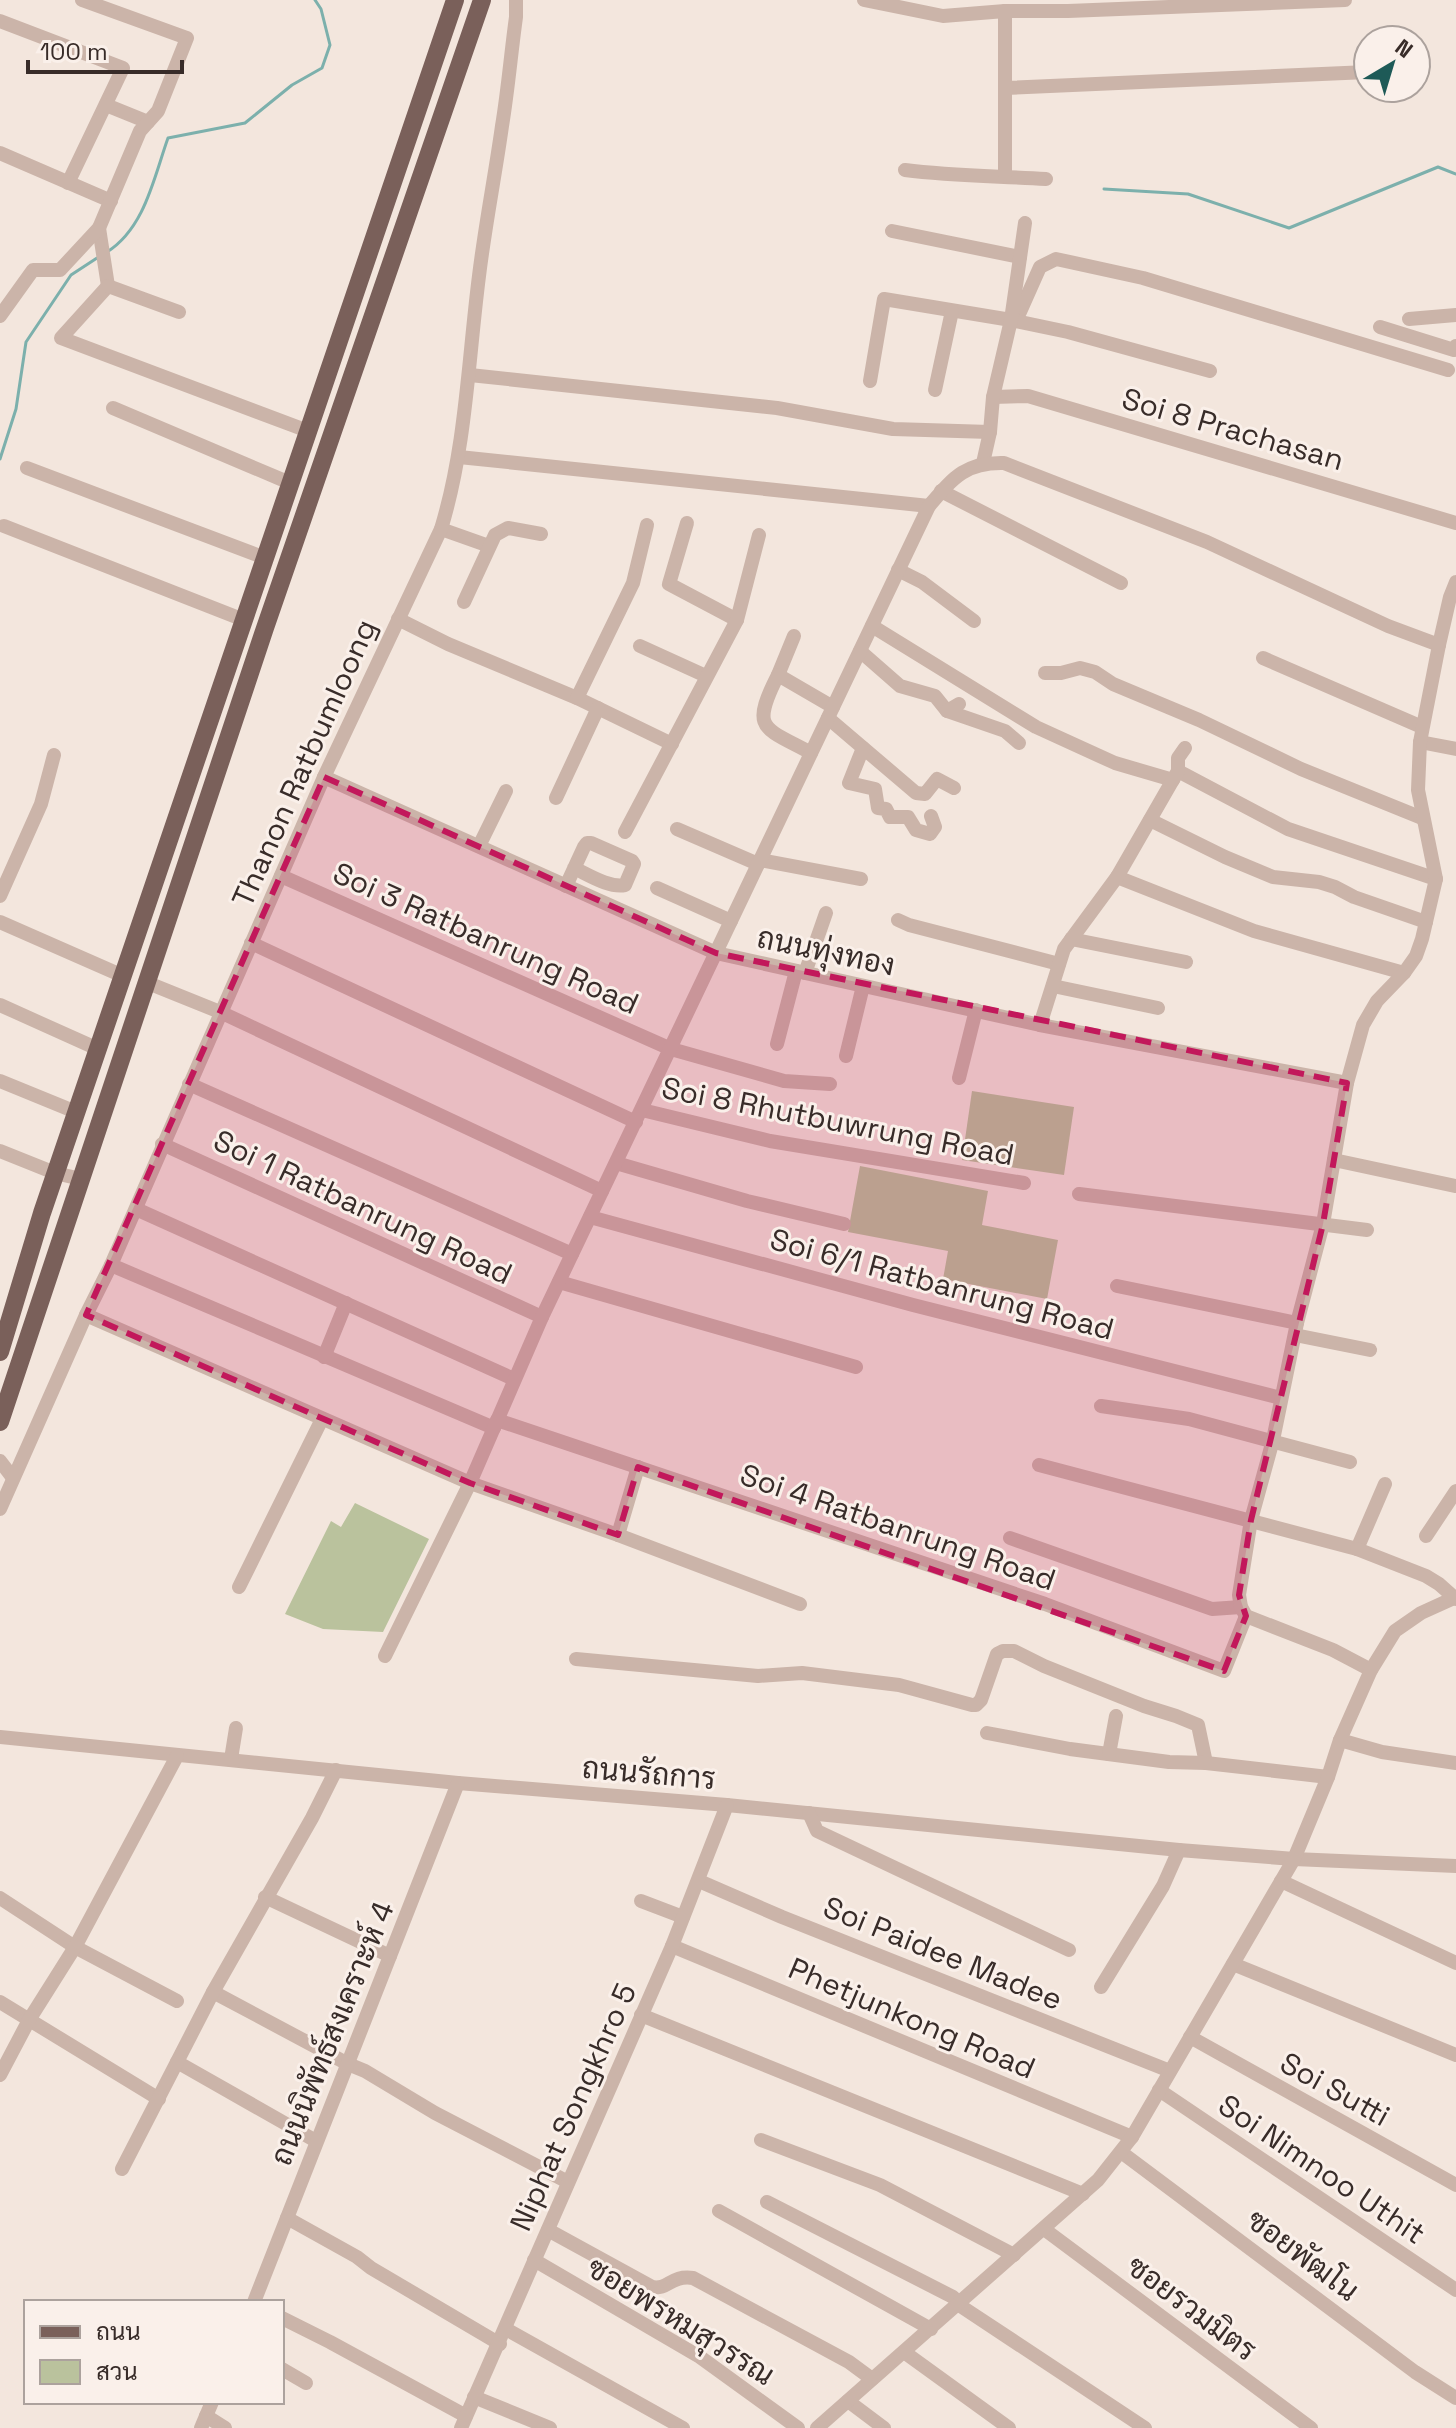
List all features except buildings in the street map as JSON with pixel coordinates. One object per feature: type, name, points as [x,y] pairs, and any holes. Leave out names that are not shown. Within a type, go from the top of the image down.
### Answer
[{"type":"main road","points":[[0,1352],[55,1173],[455,0]]},
{"type":"main road","points":[[0,1422],[265,628],[482,0]]},
{"type":"main road","points":[[244,620],[265,628]]},
{"type":"street","points":[[0,316],[33,270],[60,270],[99,228],[140,131],[158,111],[187,38],[82,0]]},
{"type":"street","name":"Thanon Ratbumloong","points":[[0,1509],[136,1209],[324,777],[441,529],[459,457],[478,279],[503,125],[516,0]]},
{"type":"street","points":[[864,0],[943,16],[1068,6],[1345,0]]},
{"type":"street","points":[[1005,11],[1005,176]]},
{"type":"street","points":[[0,21],[123,68],[68,183]]},
{"type":"street","points":[[1005,88],[1352,73]]},
{"type":"street","points":[[106,105],[148,122]]},
{"type":"street","points":[[0,153],[111,201]]},
{"type":"street","points":[[905,170],[942,175],[1046,179]]},
{"type":"street","points":[[983,463],[993,397],[1011,320],[1025,223]]},
{"type":"street","points":[[99,228],[108,286]]},
{"type":"street","points":[[892,231],[1020,257]]},
{"type":"street","points":[[1011,320],[1020,312],[1040,267],[1056,259],[1143,278],[1448,370]]},
{"type":"street","points":[[108,286],[61,338],[308,431]]},
{"type":"street","points":[[108,286],[179,312]]},
{"type":"street","points":[[870,381],[884,299],[1068,332],[1210,371]]},
{"type":"street","points":[[935,390],[952,311]]},
{"type":"street","points":[[1409,319],[1456,315]]},
{"type":"street","points":[[1380,327],[1454,350],[1456,346]]},
{"type":"street","points":[[470,375],[777,408],[893,429],[990,432]]},
{"type":"street","name":"Soi 8 Prachasan","points":[[993,397],[1028,396],[1456,523]]},
{"type":"street","points":[[113,408],[290,483]]},
{"type":"street","points":[[459,457],[929,506]]},
{"type":"street","points":[[385,1656],[470,1483],[542,1317],[898,570],[929,506],[953,478],[983,463],[1004,463],[1207,542],[1388,626],[1439,645]]},
{"type":"street","points":[[27,468],[265,558]]},
{"type":"street","points":[[941,491],[1121,583]]},
{"type":"street","points":[[687,523],[669,584],[737,620]]},
{"type":"street","points":[[577,698],[633,583],[647,525]]},
{"type":"street","points":[[4,526],[244,620]]},
{"type":"street","points":[[464,602],[495,535],[508,528],[541,534]]},
{"type":"street","points":[[441,529],[489,546]]},
{"type":"street","points":[[625,832],[737,620],[759,535]]},
{"type":"street","points":[[898,570],[922,582],[974,621]]},
{"type":"street","points":[[1244,1611],[1239,1595],[1251,1520],[1273,1440],[1296,1329],[1323,1224],[1347,1083],[1363,1025],[1377,1001],[1416,956],[1436,879],[1418,790],[1421,734],[1439,645],[1452,610],[1456,582]]},
{"type":"street","points":[[398,619],[448,644],[577,698],[672,744]]},
{"type":"street","points":[[872,626],[1036,727],[1115,763],[1176,776],[1288,829],[1436,879]]},
{"type":"street","points":[[794,636],[763,710],[763,720],[767,729],[811,753]]},
{"type":"street","points":[[640,646],[706,676]]},
{"type":"street","points":[[860,651],[900,686],[935,696],[953,708],[1005,731],[1019,743]]},
{"type":"street","points":[[1263,658],[1456,749]]},
{"type":"street","points":[[1045,673],[1080,668],[1095,672],[1113,684],[1199,720],[1301,769],[1422,818]]},
{"type":"street","points":[[778,675],[830,713],[863,748],[916,793],[925,794],[937,779],[954,788]]},
{"type":"street","points":[[556,798],[598,708]]},
{"type":"street","points":[[863,748],[849,783],[875,789],[878,808],[886,809],[890,817],[908,817],[916,830],[930,834],[935,827],[931,816]]},
{"type":"street","points":[[1040,1025],[1064,949],[1117,877],[1176,776],[1178,758],[1185,748]]},
{"type":"street","points":[[0,896],[41,804],[54,755]]},
{"type":"street","name":"ถนนทุ่งทอง","points":[[324,777],[716,953],[1040,1025],[1347,1083]]},
{"type":"street","points":[[479,846],[506,791]]},
{"type":"street","points":[[1150,820],[1273,877],[1319,882],[1426,922]]},
{"type":"street","points":[[677,829],[759,862],[861,879]]},
{"type":"street","points":[[566,886],[574,868]]},
{"type":"street","name":"Soi 3 Ratbanrung Road","points":[[281,876],[671,1049],[784,1081],[830,1084]]},
{"type":"street","points":[[1117,877],[1254,931],[1404,973]]},
{"type":"street","points":[[657,888],[731,921]]},
{"type":"street","points":[[777,1044],[800,972],[826,913]]},
{"type":"street","points":[[898,920],[1059,964]]},
{"type":"street","points":[[0,922],[123,976]]},
{"type":"street","points":[[1071,939],[1186,962]]},
{"type":"street","name":"Soi 8 Rhutbuwrung Road","points":[[251,943],[639,1116],[1024,1183]]},
{"type":"street","points":[[148,983],[220,1012],[602,1191]]},
{"type":"street","points":[[846,1056],[863,986]]},
{"type":"street","points":[[1053,986],[1158,1008]]},
{"type":"street","points":[[0,1005],[98,1049]]},
{"type":"street","points":[[959,1078],[976,1010]]},
{"type":"street","points":[[0,1081],[76,1112]]},
{"type":"street","points":[[189,1084],[572,1254]]},
{"type":"street","name":"Soi 1 Ratbanrung Road","points":[[162,1144],[542,1317]]},
{"type":"street","points":[[0,1151],[55,1173],[81,1179]]},
{"type":"street","points":[[1334,1160],[1455,1186]]},
{"type":"street","points":[[616,1163],[747,1201],[844,1224]]},
{"type":"street","points":[[1079,1194],[1367,1230]]},
{"type":"street","points":[[136,1209],[514,1379]]},
{"type":"street","name":"Soi 6/1 Ratbanrung Road","points":[[590,1217],[913,1305],[1281,1398]]},
{"type":"street","name":"Soi 4 Ratbanrung Road","points":[[111,1265],[324,1357],[496,1424],[638,1467],[1045,1604],[1224,1671],[1244,1611]]},
{"type":"street","points":[[559,1282],[856,1367]]},
{"type":"street","points":[[1117,1286],[1370,1350]]},
{"type":"street","points":[[324,1357],[346,1303]]},
{"type":"street","points":[[86,1315],[470,1483],[800,1604]]},
{"type":"street","points":[[1101,1406],[1189,1419],[1350,1462]]},
{"type":"street","points":[[239,1587],[322,1419]]},
{"type":"street","points":[[0,1461],[13,1478]]},
{"type":"street","points":[[817,2428],[835,2422],[848,2401],[1083,2194],[1121,2152],[1294,1859],[1371,1670],[1395,1631],[1421,1613],[1455,1598],[1426,1576],[1357,1549],[1039,1465]]},
{"type":"street","points":[[618,1535],[638,1467]]},
{"type":"street","points":[[1357,1549],[1385,1484]]},
{"type":"street","points":[[1426,1536],[1456,1491]]},
{"type":"street","points":[[1010,1538],[1212,1609],[1244,1611],[1371,1670]]},
{"type":"street","points":[[576,1659],[758,1676],[802,1673],[899,1685],[976,1705],[981,1700],[997,1654],[1014,1651],[1044,1666],[1198,1725],[1206,1763]]},
{"type":"street","points":[[1109,1754],[1116,1716]]},
{"type":"street","points":[[231,1759],[236,1728]]},
{"type":"street","points":[[987,1733],[1169,1762],[1206,1763],[1328,1777]]},
{"type":"street","name":"ถนนรัถการ","points":[[0,1737],[1179,1850],[1456,1866]]},
{"type":"street","points":[[1340,1740],[1382,1752],[1456,1763]]},
{"type":"street","points":[[0,2075],[29,2020],[75,1947],[177,1756]]},
{"type":"street","points":[[122,2169],[213,1992],[336,1770]]},
{"type":"street","name":"ถนนนิพัทธ์สงเคราะห์ 4","points":[[255,2300],[458,1783]]},
{"type":"street","name":"Niphat Songkhro 5","points":[[464,2422],[672,1946],[727,1805]]},
{"type":"street","points":[[809,1813],[817,1831],[1069,1950]]},
{"type":"street","points":[[1101,1987],[1163,1886],[1179,1850]]},
{"type":"street","name":"Soi Paidee Madee","points":[[699,1881],[811,1929],[1170,2071]]},
{"type":"street","points":[[1281,1881],[1456,1963]]},
{"type":"street","points":[[265,1897],[390,1956]]},
{"type":"street","points":[[0,1898],[75,1947],[177,2001]]},
{"type":"street","points":[[641,1901],[683,1917]]},
{"type":"street","name":"Phetjunkong Road","points":[[672,1946],[1132,2137]]},
{"type":"street","points":[[1233,1964],[1456,2055]]},
{"type":"street","points":[[213,1992],[568,2182]]},
{"type":"street","points":[[0,2002],[159,2099]]},
{"type":"street","points":[[641,2015],[1083,2194]]},
{"type":"street","name":"Soi Sutti","points":[[1190,2037],[1456,2185]]},
{"type":"street","points":[[177,2062],[316,2141]]},
{"type":"street","name":"Soi Nimnoo Uthit","points":[[1159,2090],[1456,2290]]},
{"type":"street","points":[[761,2140],[880,2185],[1014,2255]]},
{"type":"street","name":"ซอยพัฒโน","points":[[1121,2152],[1415,2372],[1456,2398]]},
{"type":"street","points":[[767,2202],[953,2297],[959,2305],[1145,2428]]},
{"type":"street","points":[[719,2211],[931,2329]]},
{"type":"street","points":[[287,2218],[500,2344]]},
{"type":"street","name":"ซอยรวมมิตร","points":[[1044,2229],[1311,2428]]},
{"type":"street","points":[[548,2230],[652,2287],[662,2287],[675,2278],[693,2278],[849,2362],[872,2379]]},
{"type":"street","name":"ซอยพรหมสุวรรณ","points":[[534,2260],[700,2357],[798,2428]]},
{"type":"street","points":[[284,2319],[330,2342],[464,2422]]},
{"type":"street","points":[[506,2329],[683,2428]]},
{"type":"street","points":[[904,2352],[1009,2428]]},
{"type":"street","points":[[284,2370],[306,2383]]},
{"type":"street","points":[[474,2397],[550,2428]]},
{"type":"street","points":[[848,2401],[884,2428]]},
{"type":"street","points":[[206,2415],[225,2428]]},
{"type":"highlighted area","points":[[324,777],[716,953],[1347,1083],[1323,1224],[1251,1520],[1239,1595],[1246,1616],[1224,1671],[638,1467],[618,1535],[470,1483],[86,1315]]},
{"type":"green space","points":[[972,1091],[1074,1107],[1064,1175],[962,1160]]},
{"type":"green space","points":[[860,1166],[988,1191],[982,1225],[1058,1240],[1047,1299],[943,1279],[948,1251],[848,1232]]},
{"type":"green space","points":[[355,1503],[429,1539],[383,1632],[323,1629],[285,1614],[331,1521],[341,1527]]},
{"type":"waterway","points":[[107,252],[131,230],[139,216],[168,138],[245,123],[292,85],[322,68],[330,45],[321,9],[315,0]]},
{"type":"waterway","points":[[1104,189],[1188,194],[1289,228],[1438,167],[1456,174]]},
{"type":"waterway","points":[[0,459],[16,409],[26,342],[71,275],[97,258]]}]
